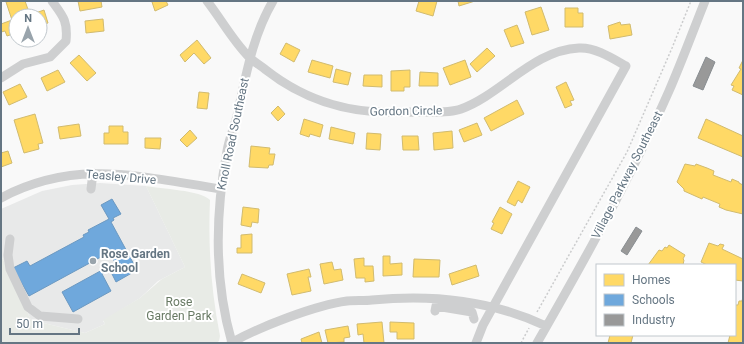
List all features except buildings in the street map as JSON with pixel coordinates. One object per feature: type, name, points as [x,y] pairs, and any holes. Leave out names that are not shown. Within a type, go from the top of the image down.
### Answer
[{"type":"street","points":[[1,78],[23,64],[50,57],[66,41],[68,27],[52,1]]},
{"type":"street","name":"Gordon Circle","points":[[207,1],[249,57],[282,82],[307,96],[351,110],[380,114],[460,110],[536,62],[558,52],[579,48],[594,51],[626,66],[494,306]]},
{"type":"street","name":"Knoll Road Southeast","points":[[232,343],[226,321],[218,268],[217,239],[221,189],[227,149],[237,118],[249,57],[264,16],[273,1]]},
{"type":"street","name":"Village Parkway Southeast","points":[[537,343],[653,124],[680,64],[705,1]]},
{"type":"street","points":[[91,189],[93,173]]},
{"type":"street","name":"Teasley Drive","points":[[1,198],[28,185],[57,177],[93,173],[123,175],[221,189]]},
{"type":"street","points":[[10,239],[8,255],[10,269],[28,308],[40,316],[78,319]]},
{"type":"street","points":[[232,343],[250,332],[348,301],[388,298],[426,297],[494,306],[546,326]]},
{"type":"street","points":[[435,310],[436,306],[472,312],[474,319]]},
{"type":"street","points":[[470,332],[478,339],[494,306]]},
{"type":"path","points":[[521,343],[627,152],[691,1]]},
{"type":"shaded area","name":"Rose Garden School","points":[[100,183],[146,186],[185,267],[158,281],[140,298],[103,321],[105,324],[85,333],[31,320],[1,255],[1,209],[42,191],[72,185]]},
{"type":"green space","name":"Rose Garden Park","points":[[146,186],[189,192],[198,194],[210,200],[209,235],[211,268],[214,302],[220,336],[219,341],[216,343],[1,343],[1,255],[31,320],[85,333],[105,324],[103,320],[140,298],[162,279],[185,267]]},
{"type":"place","name":"Rose Garden School","points":[[93,261]]}]
